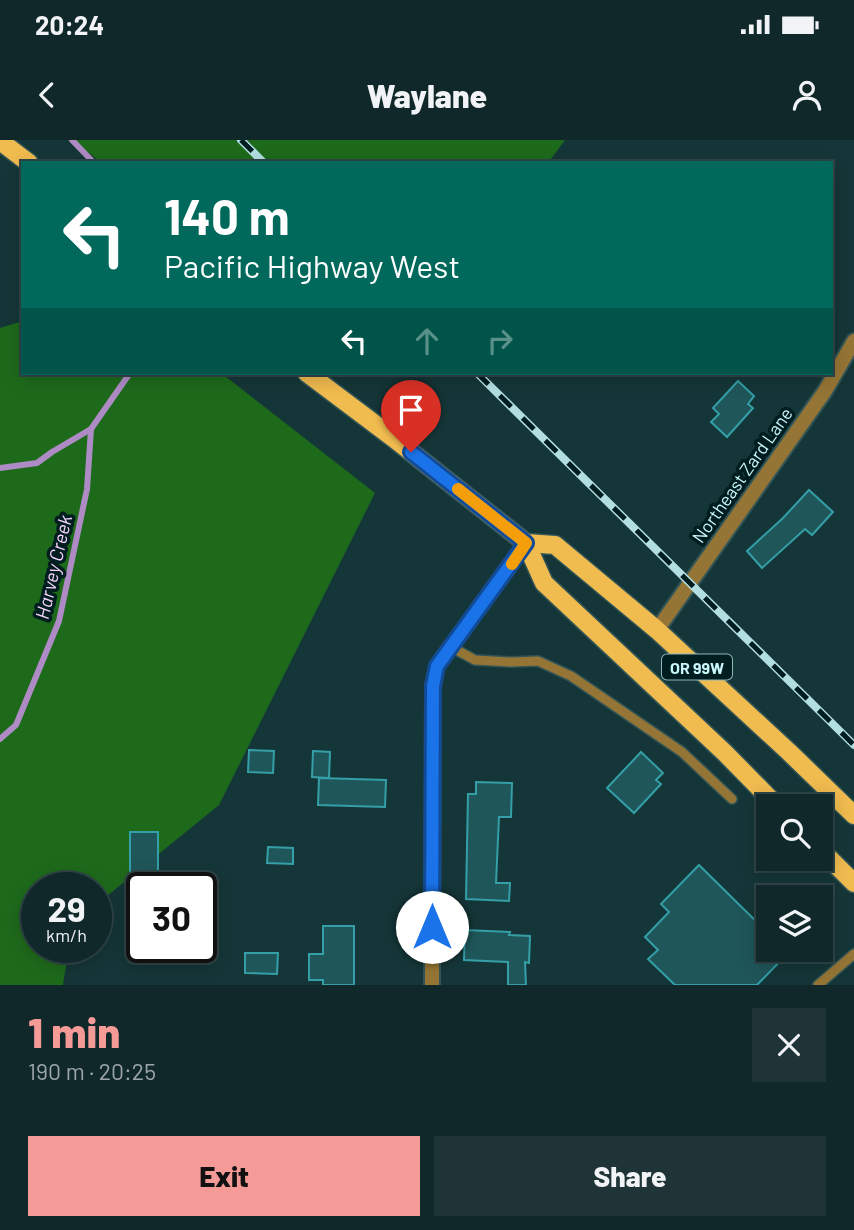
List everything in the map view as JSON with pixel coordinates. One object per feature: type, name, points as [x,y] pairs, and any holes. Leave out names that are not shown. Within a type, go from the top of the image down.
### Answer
[{"type":"main road","points":[[0,141],[26,161]]},
{"type":"main road","name":"OR 99W","points":[[310,375],[526,543],[544,583],[765,794]]},
{"type":"main road","name":"OR 99W","points":[[526,543],[555,545],[657,630],[854,815]]},
{"type":"main road","points":[[833,862],[854,883]]},
{"type":"street","name":"Northeast Zard Lane","points":[[657,630],[825,391],[854,341]]},
{"type":"street","points":[[432,985],[433,686],[437,666],[526,543]]},
{"type":"lane","points":[[451,647],[475,660],[538,660],[571,677],[682,752],[732,799]]},
{"type":"lane","points":[[818,985],[854,954]]},
{"type":"green space","points":[[71,140],[565,140],[549,161],[99,161]]},
{"type":"green space","points":[[21,322],[21,375],[224,375],[375,493],[219,805],[137,872],[126,872],[126,881],[112,892],[112,872],[21,872],[21,963],[66,963],[63,985],[0,985],[0,328]]},
{"type":"building","points":[[738,381],[754,396],[748,404],[753,408],[727,437],[711,422],[719,414],[713,408]]},
{"type":"building","points":[[809,490],[833,512],[812,535],[805,529],[762,568],[747,551]]},
{"type":"building","points":[[249,750],[274,751],[273,773],[248,772]]},
{"type":"building","points":[[313,751],[330,752],[329,778],[312,777]]},
{"type":"building","points":[[641,752],[663,773],[656,780],[661,784],[634,813],[607,788]]},
{"type":"building","points":[[319,778],[386,780],[385,807],[318,805]]},
{"type":"building","points":[[476,782],[512,783],[511,817],[499,817],[496,883],[510,883],[509,901],[466,899],[468,794],[476,794]]},
{"type":"building","points":[[130,832],[158,832],[158,872],[130,872]]},
{"type":"building","points":[[268,847],[293,848],[293,864],[267,863]]},
{"type":"building","points":[[699,865],[756,921],[756,962],[779,962],[757,985],[675,985],[648,959],[658,950],[645,937],[669,912],[661,904]]},
{"type":"building","points":[[323,926],[354,926],[354,985],[323,985],[323,980],[309,980],[309,954],[323,954]]},
{"type":"building","points":[[465,930],[510,932],[509,935],[530,936],[529,963],[525,962],[526,985],[508,985],[508,962],[464,960]]},
{"type":"building","points":[[245,953],[278,953],[277,974],[245,973]]},
{"type":"waterway","points":[[72,140],[92,161]]},
{"type":"waterway","points":[[0,468],[37,463],[91,429],[129,375]]},
{"type":"waterway","name":"Harvey Creek","points":[[0,739],[16,725],[59,621],[87,489],[91,429]]},
{"type":"railway","points":[[241,140],[262,161]]},
{"type":"railway","points":[[479,375],[854,745]]},
{"type":"slow traffic","points":[[458,489],[526,543],[512,564]]},
{"type":"route","points":[[411,452],[526,543],[437,666],[433,686],[432,927]]}]
